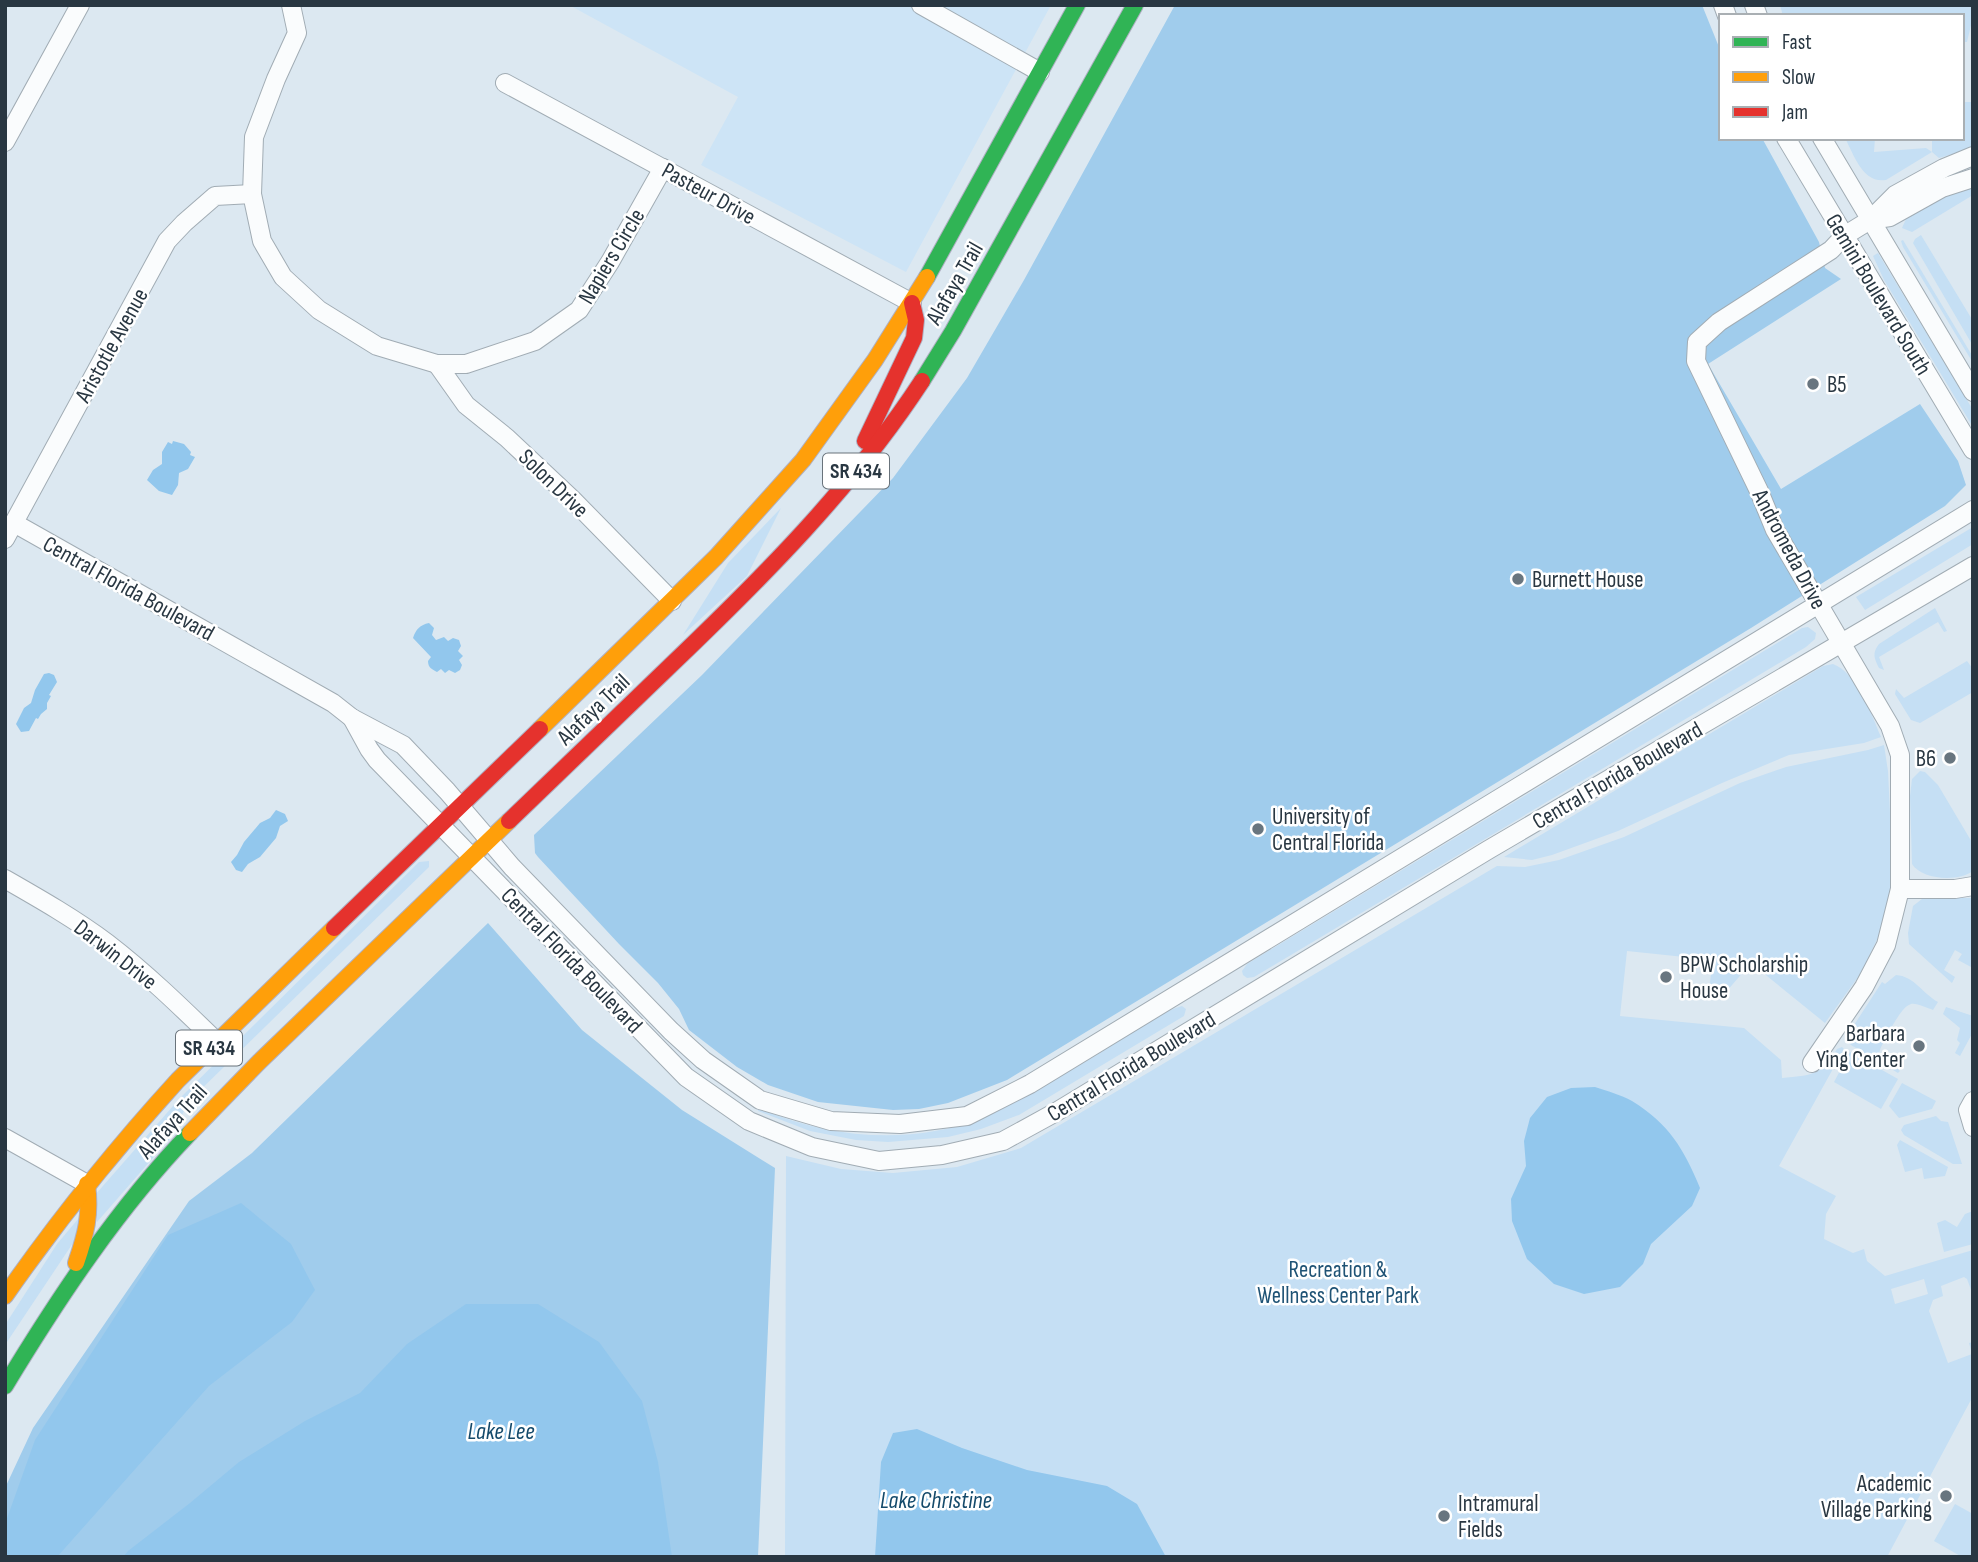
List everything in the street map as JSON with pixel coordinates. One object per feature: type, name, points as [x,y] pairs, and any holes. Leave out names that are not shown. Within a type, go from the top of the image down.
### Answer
[{"type":"main road","name":"Alafaya Trail","points":[[5,1296],[46,1236],[87,1184],[135,1126],[216,1041],[672,601],[716,557],[803,460],[842,408],[912,303],[1077,5]]},
{"type":"main road","name":"Alafaya Trail","points":[[5,1386],[43,1324],[124,1209],[185,1138],[259,1062],[739,600],[843,487],[888,431],[947,341],[1135,5]]},
{"type":"main road","points":[[843,487],[914,338],[917,323],[912,303]]},
{"type":"main road","points":[[68,1287],[90,1222],[87,1184]]},
{"type":"street","points":[[5,142],[80,5]]},
{"type":"street","name":"Napiers Circle","points":[[291,5],[297,33],[254,137],[252,194],[262,241],[283,277],[319,310],[377,346],[437,364],[466,364],[536,341],[579,310],[610,262],[663,168]]},
{"type":"street","points":[[921,5],[1040,72]]},
{"type":"street","name":"Pasteur Drive","points":[[505,83],[912,303]]},
{"type":"street","name":"Gemini Boulevard South","points":[[1787,140],[1973,450]]},
{"type":"street","name":"Gemini Boulevard South","points":[[1823,140],[1973,392]]},
{"type":"street","points":[[1870,220],[1895,195],[1944,168],[1973,156]]},
{"type":"street","points":[[1870,220],[1890,217],[1942,188],[1973,178]]},
{"type":"street","name":"Aristotle Avenue","points":[[10,531],[167,242],[215,196],[252,194]]},
{"type":"street","name":"Andromeda Drive","points":[[1812,1062],[1864,987],[1886,945],[1899,889],[1900,755],[1890,726],[1776,530],[1696,361],[1697,342],[1719,322],[1831,250],[1844,236],[1870,220]]},
{"type":"street","name":"Solon Drive","points":[[437,364],[467,405],[572,499],[672,601]]},
{"type":"street","name":"Central Florida Boulevard","points":[[10,531],[333,703],[352,718],[403,745],[512,867],[671,1031],[703,1060],[760,1100],[831,1121],[900,1124],[967,1116],[1030,1084],[1973,510]]},
{"type":"street","name":"Central Florida Boulevard","points":[[352,718],[377,760],[686,1077],[748,1121],[812,1147],[879,1161],[942,1155],[1003,1142],[1488,850],[1973,566]]},
{"type":"street","name":"Darwin Drive","points":[[5,879],[47,902],[106,943],[156,983],[216,1041]]},
{"type":"street","points":[[1899,889],[1955,889],[1973,886]]},
{"type":"street","points":[[1973,1101],[1968,1110],[1973,1127]]},
{"type":"street","points":[[5,1138],[87,1184]]},
{"type":"shaded area","points":[[569,5],[1051,5],[906,272],[701,165],[738,97]]},
{"type":"shaded area","points":[[1175,5],[1702,5],[1719,47],[1719,140],[1763,140],[1819,242],[1825,268],[1841,279],[1708,364],[1781,489],[1920,404],[1958,461],[1966,485],[1945,506],[1751,628],[1007,1080],[948,1103],[919,1109],[893,1110],[818,1102],[768,1085],[737,1067],[689,1030],[679,1009],[658,983],[538,857],[535,853],[534,835],[702,675],[893,478],[967,378]]},
{"type":"shaded area","points":[[488,923],[582,1030],[682,1110],[775,1168],[758,1557],[5,1557],[5,1488],[33,1428],[189,1201],[252,1153]]},
{"type":"green space","points":[[1780,5],[1973,5],[1967,42],[1964,42],[1964,14],[1782,14]]},
{"type":"green space","points":[[1964,102],[1973,102],[1973,148],[1939,158],[1932,152],[1932,140],[1964,140]]},
{"type":"green space","points":[[1846,140],[1875,140],[1874,152],[1926,148],[1932,152],[1886,180],[1878,180],[1871,178],[1860,167]]},
{"type":"green space","points":[[1973,185],[1973,195],[1912,232],[1902,228],[1906,219],[1912,215],[1957,189]]},
{"type":"green space","points":[[1921,235],[1973,321],[1973,346],[1913,243]]},
{"type":"green space","points":[[1903,240],[1973,357],[1973,363],[1903,247]]},
{"type":"green space","points":[[1878,253],[1973,410],[1973,427],[1884,280],[1873,256]]},
{"type":"green space","points":[[781,508],[747,576],[683,635],[728,563]]},
{"type":"green space","points":[[1973,527],[1973,544],[1865,610],[1856,597]]},
{"type":"green space","points":[[1935,608],[1947,631],[1944,632],[1938,622],[1879,657],[1884,670],[1879,668],[1874,656],[1879,644]]},
{"type":"green space","points":[[1808,627],[1816,633],[1815,639],[1806,647],[1254,977],[1247,978],[1243,975],[1242,971],[1247,964],[1802,628]]},
{"type":"green space","points":[[1967,661],[1973,669],[1973,692],[1920,723],[1911,720],[1895,694],[1896,689],[1904,698]]},
{"type":"green space","points":[[1833,664],[1856,685],[1881,737],[1864,743],[1789,755],[1618,831],[1552,855],[1532,860],[1504,857],[1823,666]]},
{"type":"green space","name":"Recreation & Wellness Center Park","points":[[1884,745],[1888,771],[1890,912],[1861,973],[1825,1023],[1751,963],[1720,999],[1709,989],[1713,960],[1627,951],[1620,1016],[1744,1028],[1781,1060],[1782,1078],[1801,1076],[1820,1069],[1837,1049],[1842,1047],[1844,1049],[1779,1166],[1836,1196],[1826,1214],[1824,1239],[1853,1253],[1864,1249],[1867,1261],[1885,1276],[1973,1250],[1973,1295],[1964,1277],[1941,1286],[1943,1296],[1933,1300],[1929,1311],[1948,1363],[1972,1354],[1969,1343],[1973,1342],[1973,1396],[1887,1557],[785,1557],[786,1156],[841,1169],[893,1173],[957,1167],[1021,1148],[1497,866],[1525,867],[1559,860],[1624,837],[1740,783],[1786,767]],"holes":[[[1924,1279],[1928,1294],[1895,1304],[1891,1289]]]},
{"type":"green space","points":[[1920,771],[1925,772],[1938,785],[1973,844],[1973,871],[1966,875],[1941,878],[1924,873],[1912,864],[1910,796],[1912,779]]},
{"type":"green space","points":[[429,861],[429,867],[188,1102],[173,1135],[97,1222],[95,1195],[180,1098],[419,862]]},
{"type":"green space","points":[[1973,898],[1973,964],[1971,967],[1958,960],[1962,954],[1955,950],[1944,970],[1955,977],[1952,983],[1909,944],[1908,933],[1913,906],[1922,899]]},
{"type":"green space","points":[[1896,975],[1913,982],[1938,1002],[1933,1010],[1916,1004],[1907,1006],[1890,1030],[1879,1053],[1900,1065],[1898,1073],[1845,1039],[1882,982],[1885,984]]},
{"type":"green space","points":[[1182,1006],[1186,1009],[1184,1016],[1019,1115],[981,1129],[948,1137],[888,1142],[856,1140],[810,1131],[758,1111],[758,1108],[813,1126],[869,1135],[898,1135],[954,1127],[992,1114],[1081,1064],[1148,1022]]},
{"type":"green space","points":[[1946,1007],[1973,1016],[1973,1032],[1960,1056],[1955,1053],[1960,1043],[1957,1040],[1960,1028],[1943,1014]]},
{"type":"green space","points":[[1850,1052],[1898,1079],[1881,1109],[1834,1082]]},
{"type":"green space","points":[[1902,1083],[1936,1101],[1932,1109],[1899,1118],[1889,1106]]},
{"type":"green space","points":[[1936,1116],[1941,1121],[1948,1122],[1962,1164],[1953,1164],[1904,1135],[1901,1130],[1904,1125]]},
{"type":"green space","points":[[1900,1140],[1948,1167],[1945,1176],[1924,1179],[1922,1168],[1905,1172],[1897,1145]]},
{"type":"green space","points":[[1973,1211],[1973,1244],[1944,1252],[1937,1223],[1945,1220],[1957,1227],[1965,1214]]},
{"type":"green space","points":[[84,1212],[79,1234],[5,1345],[5,1325],[57,1244]]},
{"type":"green space","points":[[1955,1504],[1973,1514],[1973,1557],[1962,1557],[1934,1541]]},
{"type":"water","points":[[173,441],[184,444],[191,452],[190,455],[195,457],[188,469],[179,473],[178,485],[172,495],[159,491],[147,480],[153,470],[162,464],[162,452],[168,442],[172,444]]},
{"type":"water","points":[[429,623],[434,628],[432,635],[436,640],[444,637],[448,641],[453,638],[459,640],[461,646],[458,651],[463,656],[459,660],[462,665],[455,673],[449,670],[445,673],[441,669],[437,672],[431,668],[428,661],[431,657],[413,638],[419,628]]},
{"type":"water","points":[[44,674],[54,675],[57,682],[49,695],[51,696],[47,709],[36,718],[29,731],[21,732],[16,724],[24,708],[31,703]]},
{"type":"water","points":[[276,810],[285,814],[288,821],[280,826],[276,838],[260,857],[248,864],[242,872],[236,870],[231,862],[244,842],[260,823],[270,818]]},
{"type":"water","points":[[1595,1087],[1632,1101],[1666,1128],[1688,1161],[1700,1188],[1692,1206],[1651,1244],[1643,1264],[1620,1287],[1584,1294],[1554,1284],[1527,1259],[1512,1221],[1511,1199],[1526,1166],[1524,1141],[1530,1118],[1547,1097],[1571,1088]]},
{"type":"water","points":[[241,1203],[291,1244],[315,1290],[292,1322],[209,1386],[57,1557],[5,1557],[5,1524],[35,1440],[168,1235]]},
{"type":"water","name":"Lake Lee","points":[[466,1304],[538,1304],[599,1342],[642,1401],[658,1462],[672,1557],[123,1557],[239,1462],[305,1421],[360,1393],[407,1344]]},
{"type":"water","name":"Lake Christine","points":[[917,1429],[1027,1470],[1107,1486],[1137,1504],[1166,1557],[875,1557],[881,1462],[893,1433]]},
{"type":"traffic: fast","points":[[927,277],[1077,5]]},
{"type":"traffic: fast","points":[[922,381],[953,331],[1135,5]]},
{"type":"traffic: fast","points":[[5,1386],[91,1254],[138,1192],[190,1133]]},
{"type":"traffic: slow","points":[[540,729],[716,557],[803,460],[875,360],[927,277]]},
{"type":"traffic: slow","points":[[190,1133],[259,1062],[509,821]]},
{"type":"traffic: slow","points":[[5,1296],[110,1158],[178,1080],[334,928]]},
{"type":"traffic: slow","points":[[76,1263],[87,1224],[87,1184]]},
{"type":"traffic: jam","points":[[865,441],[914,338],[916,320],[912,303]]},
{"type":"traffic: jam","points":[[509,821],[704,633],[804,531],[866,458],[922,381]]},
{"type":"traffic: jam","points":[[334,928],[540,729]]},
{"type":"place","name":"B5","points":[[1813,384]]},
{"type":"place","name":"Burnett House","points":[[1518,579]]},
{"type":"place","name":"B6","points":[[1950,758]]},
{"type":"place","name":"University of Central Florida","points":[[1258,829]]},
{"type":"place","name":"BPW Scholarship House","points":[[1666,977]]},
{"type":"place","name":"Barbara Ying Center","points":[[1919,1046]]},
{"type":"place","name":"Academic Village Parking","points":[[1946,1496]]},
{"type":"place","name":"Intramural Fields","points":[[1444,1516]]}]
